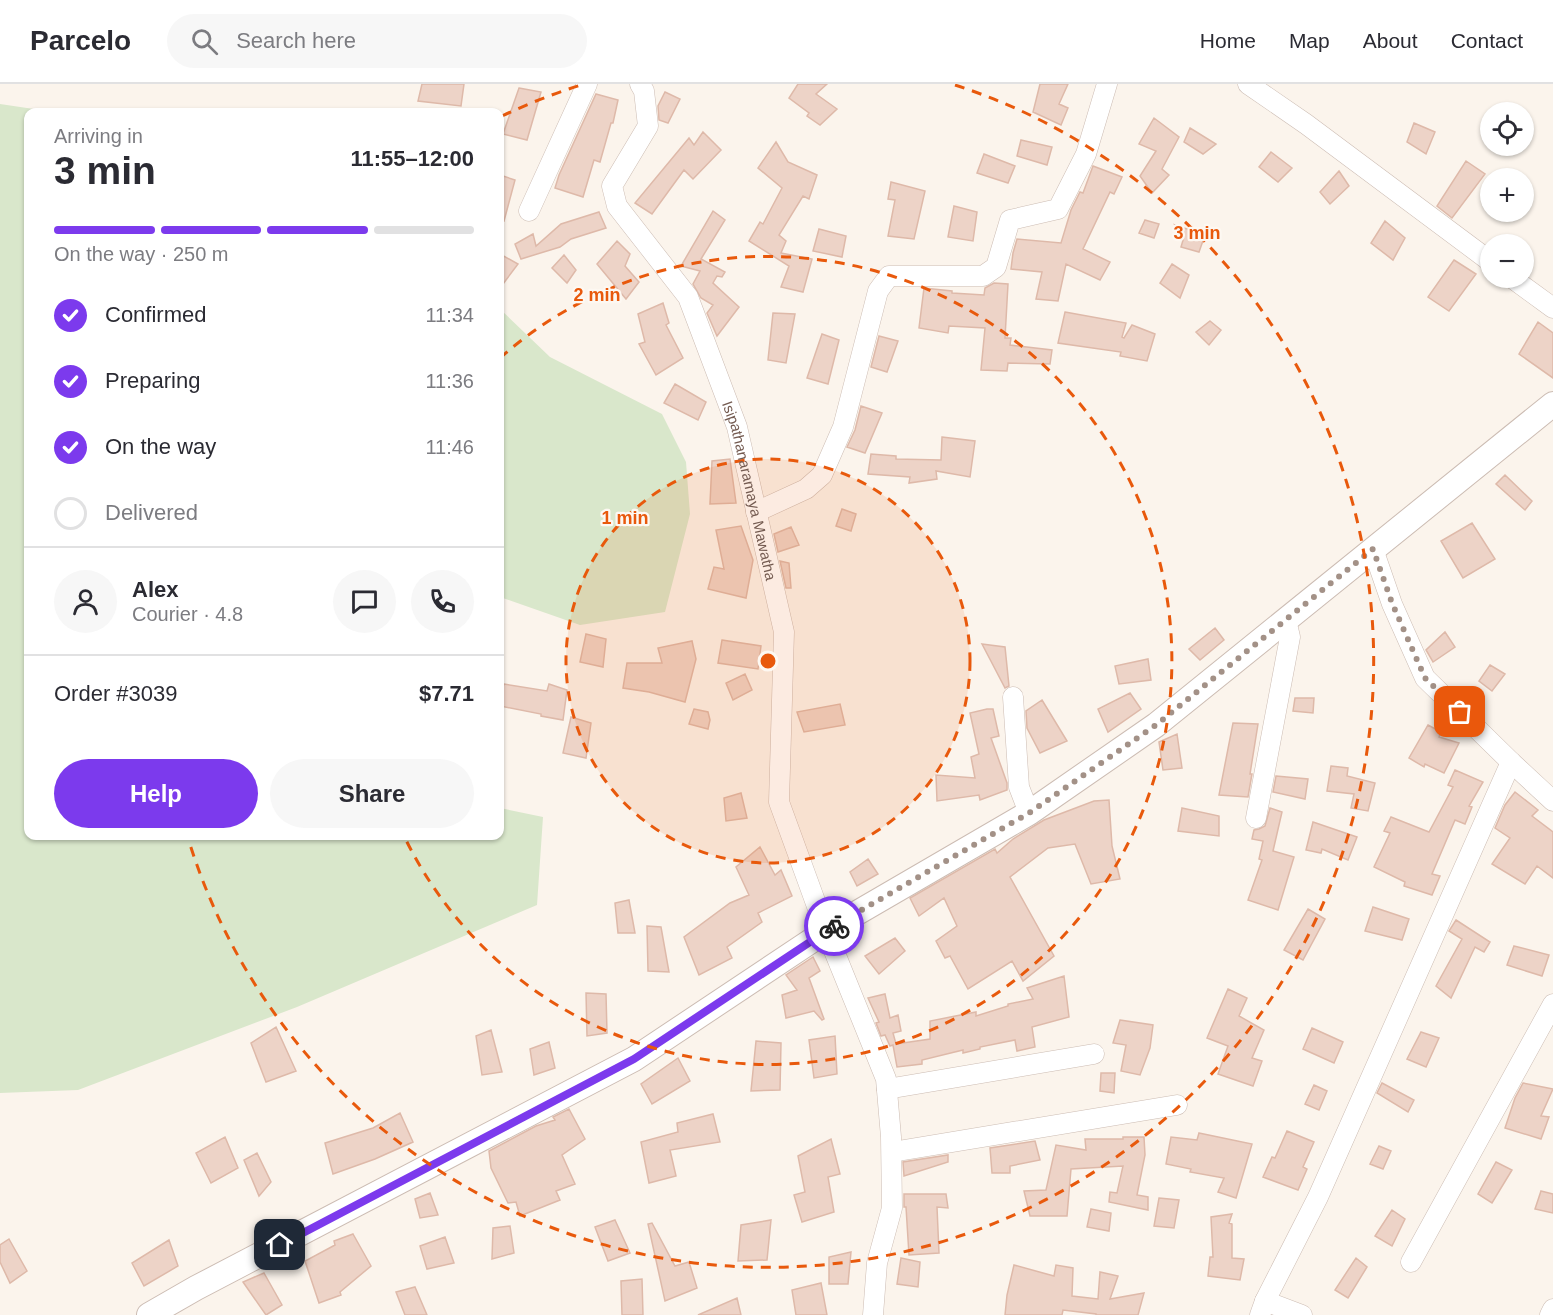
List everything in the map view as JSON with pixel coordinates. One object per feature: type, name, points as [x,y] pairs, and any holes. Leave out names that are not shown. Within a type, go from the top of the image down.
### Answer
[{"type":"street","points":[[529,211],[587,84]]},
{"type":"street","name":"Isipathanaramaya Mawatha","points":[[640,84],[644,91],[648,126],[612,186],[617,206],[688,297],[736,427],[784,632],[779,802],[826,931],[886,1079],[892,1208],[877,1263],[873,1315]]},
{"type":"street","points":[[756,512],[806,489],[822,475],[843,428],[878,291],[889,276],[983,276],[996,267],[1010,220],[1058,209],[1086,153],[1107,84]]},
{"type":"street","points":[[1248,84],[1306,124],[1480,254]]},
{"type":"street","points":[[1526,288],[1553,308]]},
{"type":"street","points":[[149,1315],[196,1288],[634,1059],[826,931],[1029,813],[1156,725],[1553,404]]},
{"type":"street","points":[[1373,549],[1392,603],[1425,678],[1553,801]]},
{"type":"street","points":[[1256,818],[1290,637],[1286,620]]},
{"type":"street","points":[[1013,697],[1019,787],[1029,813]]},
{"type":"street","points":[[1302,1315],[1263,1308],[1318,1197],[1511,762]]},
{"type":"street","points":[[1411,1262],[1553,1004]]},
{"type":"street","points":[[887,1089],[1094,1054]]},
{"type":"street","points":[[891,1152],[1177,1105]]},
{"type":"street","points":[[1550,1315],[1553,1309]]},
{"type":"green space","points":[[0,104],[27,108],[24,108],[24,840],[504,840],[504,809],[543,817],[537,905],[297,1007],[78,1090],[0,1093]]},
{"type":"green space","points":[[504,313],[550,357],[662,414],[686,462],[690,514],[665,612],[580,625],[504,598]]},
{"type":"building","points":[[422,84],[464,84],[461,106],[418,101]]},
{"type":"building","points":[[798,84],[827,84],[816,94],[837,109],[820,125],[807,116],[809,113],[789,98]]},
{"type":"building","points":[[1040,84],[1068,84],[1059,104],[1068,108],[1061,125],[1033,112]]},
{"type":"building","points":[[519,88],[541,92],[527,140],[504,134]]},
{"type":"building","points":[[665,92],[680,99],[668,123],[659,120],[658,106]]},
{"type":"building","points":[[596,94],[618,100],[600,162],[594,160],[583,197],[555,188]]},
{"type":"building","points":[[1154,118],[1179,137],[1162,169],[1169,175],[1152,193],[1140,176],[1156,151],[1139,144]]},
{"type":"building","points":[[1414,123],[1435,132],[1426,154],[1407,142]]},
{"type":"building","points":[[1190,128],[1216,144],[1203,154],[1184,142]]},
{"type":"building","points":[[703,132],[721,150],[693,179],[684,170],[652,214],[635,203],[689,138],[694,145]]},
{"type":"building","points":[[1021,140],[1052,147],[1047,165],[1017,156]]},
{"type":"building","points":[[776,142],[788,162],[817,175],[809,199],[803,196],[779,235],[786,241],[781,253],[812,259],[803,292],[781,287],[789,266],[749,241],[760,222],[763,224],[782,188],[758,168]]},
{"type":"building","points":[[1271,152],[1292,168],[1278,182],[1259,167]]},
{"type":"building","points":[[984,154],[1015,166],[1008,183],[977,173]]},
{"type":"building","points":[[1466,161],[1480,171],[1480,181],[1452,218],[1437,206]]},
{"type":"building","points":[[1093,166],[1122,177],[1114,194],[1110,192],[1083,249],[1110,262],[1100,280],[1066,264],[1058,301],[1036,299],[1042,272],[1011,269],[1017,239],[1061,243],[1071,210],[1080,192],[1083,193]]},
{"type":"building","points":[[1339,171],[1349,186],[1330,204],[1320,192]]},
{"type":"building","points":[[504,176],[515,180],[504,221]]},
{"type":"building","points":[[891,182],[925,191],[914,239],[888,236],[895,200],[888,199]]},
{"type":"building","points":[[954,206],[977,212],[973,241],[948,237]]},
{"type":"building","points":[[713,211],[725,220],[701,259],[725,272],[722,277],[717,276],[713,283],[739,307],[717,336],[707,313],[713,305],[701,298],[693,284],[700,271],[681,266]]},
{"type":"building","points":[[599,212],[606,228],[571,239],[560,247],[521,259],[515,244],[533,234],[536,246],[561,224]]},
{"type":"building","points":[[1145,220],[1159,224],[1154,238],[1139,233]]},
{"type":"building","points":[[1385,221],[1405,238],[1393,260],[1371,243]]},
{"type":"building","points":[[1175,225],[1205,235],[1199,252],[1181,247],[1184,237]]},
{"type":"building","points":[[819,229],[846,236],[842,257],[813,251]]},
{"type":"building","points":[[617,241],[630,254],[625,266],[639,282],[626,299],[597,264]]},
{"type":"building","points":[[564,255],[576,270],[567,283],[552,268]]},
{"type":"building","points":[[504,256],[518,264],[504,283]]},
{"type":"building","points":[[1454,260],[1476,274],[1449,311],[1428,297]]},
{"type":"building","points":[[1172,264],[1189,275],[1180,298],[1160,283]]},
{"type":"building","points":[[994,283],[1008,284],[1005,338],[1011,338],[1010,345],[1052,350],[1050,364],[1008,363],[1007,371],[981,370],[985,328],[949,326],[948,333],[919,328],[924,288],[984,295],[985,288]]},
{"type":"building","points":[[663,303],[669,323],[666,325],[683,358],[656,375],[639,344],[645,342],[638,314]]},
{"type":"building","points":[[1065,312],[1126,323],[1122,337],[1124,338],[1132,325],[1155,334],[1147,361],[1120,356],[1121,352],[1058,343]]},
{"type":"building","points":[[773,313],[795,314],[786,363],[768,360]]},
{"type":"building","points":[[1210,321],[1221,330],[1209,345],[1196,332]]},
{"type":"building","points":[[1538,322],[1553,333],[1553,378],[1519,354]]},
{"type":"building","points":[[822,334],[839,340],[828,384],[807,378]]},
{"type":"building","points":[[879,336],[898,341],[887,372],[871,367]]},
{"type":"building","points":[[675,384],[706,402],[698,420],[664,403]]},
{"type":"building","points":[[861,406],[882,413],[865,453],[847,447],[855,430]]},
{"type":"building","points":[[942,437],[975,441],[970,477],[936,471],[937,479],[909,483],[910,477],[868,474],[871,454],[896,456],[896,459],[941,460]]},
{"type":"building","points":[[730,459],[736,503],[710,504],[712,461]]},
{"type":"building","points":[[1505,475],[1532,501],[1525,510],[1496,484]]},
{"type":"building","points":[[842,509],[856,514],[851,531],[836,526]]},
{"type":"building","points":[[1472,523],[1495,559],[1463,578],[1441,541]]},
{"type":"building","points":[[741,526],[753,560],[746,598],[708,589],[714,567],[724,569],[716,530]]},
{"type":"building","points":[[791,527],[799,545],[778,552],[774,534]]},
{"type":"building","points":[[780,561],[789,563],[791,588],[786,588]]},
{"type":"building","points":[[1215,628],[1224,640],[1200,660],[1189,649]]},
{"type":"building","points":[[1445,632],[1455,647],[1433,662],[1426,650]]},
{"type":"building","points":[[586,634],[606,639],[603,667],[580,662]]},
{"type":"building","points":[[722,640],[761,646],[758,669],[718,663]]},
{"type":"building","points":[[692,641],[696,659],[685,702],[649,692],[623,688],[627,663],[662,663],[658,648]]},
{"type":"building","points":[[982,644],[1005,647],[1009,686],[1005,688]]},
{"type":"building","points":[[1148,659],[1151,680],[1119,684],[1115,666]]},
{"type":"building","points":[[1490,665],[1505,674],[1492,691],[1479,681]]},
{"type":"building","points":[[745,674],[752,690],[733,700],[726,683]]},
{"type":"building","points":[[504,684],[547,691],[549,684],[567,690],[563,720],[541,716],[541,714],[504,707]]},
{"type":"building","points":[[1130,693],[1141,709],[1108,732],[1098,709]]},
{"type":"building","points":[[1295,698],[1314,698],[1313,713],[1293,711]]},
{"type":"building","points":[[1042,700],[1067,741],[1040,753],[1027,728],[1026,711]]},
{"type":"building","points":[[840,704],[845,725],[804,732],[797,712]]},
{"type":"building","points":[[694,709],[708,712],[710,720],[708,729],[689,724]]},
{"type":"building","points":[[993,709],[999,736],[991,738],[1007,783],[1007,790],[980,800],[979,795],[937,801],[936,775],[975,778],[971,757],[979,754],[970,713]]},
{"type":"building","points":[[571,717],[591,723],[586,758],[563,753]]},
{"type":"building","points":[[1233,723],[1258,724],[1248,797],[1219,795]]},
{"type":"building","points":[[1428,725],[1441,732],[1439,737],[1459,743],[1444,773],[1425,764],[1424,767],[1409,758]]},
{"type":"building","points":[[1177,734],[1182,768],[1163,770],[1159,742]]},
{"type":"building","points":[[1331,766],[1348,768],[1347,776],[1375,783],[1368,811],[1351,808],[1354,794],[1327,791]]},
{"type":"building","points":[[1455,770],[1483,782],[1469,806],[1472,807],[1465,824],[1455,820],[1432,874],[1440,876],[1432,895],[1404,886],[1405,882],[1374,867],[1390,833],[1384,831],[1391,817],[1429,832],[1453,787],[1448,785]]},
{"type":"building","points":[[1276,776],[1308,779],[1305,799],[1273,792]]},
{"type":"building","points":[[1515,792],[1538,810],[1532,816],[1553,832],[1553,878],[1537,866],[1525,884],[1492,864],[1510,838],[1495,828],[1505,805]]},
{"type":"building","points":[[741,793],[747,818],[726,821],[724,798]]},
{"type":"building","points":[[1109,800],[1112,846],[1120,879],[1091,884],[1075,844],[1048,848],[1010,877],[1054,956],[1023,981],[1012,961],[968,989],[950,956],[945,958],[936,941],[957,926],[944,898],[919,916],[910,898],[995,849],[997,853],[1013,839],[1044,820],[1094,801]]},
{"type":"building","points":[[1182,808],[1219,816],[1219,836],[1178,831]]},
{"type":"building","points":[[1270,808],[1282,812],[1273,851],[1294,857],[1278,910],[1248,900],[1262,860],[1259,859],[1263,841],[1252,839],[1254,830],[1265,826]]},
{"type":"building","points":[[1313,822],[1357,837],[1348,860],[1322,849],[1321,853],[1306,850]]},
{"type":"building","points":[[760,847],[775,875],[781,870],[792,896],[758,913],[762,922],[727,947],[732,958],[699,975],[684,937],[730,903],[749,895],[736,867]]},
{"type":"building","points":[[868,859],[878,874],[857,886],[850,872]]},
{"type":"building","points":[[629,900],[635,933],[618,933],[615,903]]},
{"type":"building","points":[[1373,907],[1409,919],[1402,940],[1365,931]]},
{"type":"building","points":[[1308,909],[1325,919],[1303,960],[1284,950]]},
{"type":"building","points":[[1456,920],[1490,942],[1484,952],[1475,947],[1451,998],[1436,986],[1462,939],[1449,931]]},
{"type":"building","points":[[647,926],[661,927],[669,972],[648,971]]},
{"type":"building","points":[[895,938],[905,951],[879,974],[865,956]]},
{"type":"building","points":[[1514,946],[1549,955],[1542,976],[1507,965]]},
{"type":"building","points":[[813,957],[820,971],[809,978],[824,1019],[822,1020],[814,1011],[786,1018],[782,995],[797,990],[786,975]]},
{"type":"building","points":[[1064,976],[1069,1017],[1032,1027],[1035,1047],[1017,1051],[1015,1040],[922,1060],[922,1064],[897,1067],[893,1045],[890,1046],[885,1035],[881,1036],[876,1023],[879,1022],[868,998],[885,994],[890,1018],[898,1015],[901,1031],[893,1033],[896,1044],[930,1039],[930,1021],[976,1012],[976,1016],[1008,1006],[1008,1004],[1033,999],[1027,988]]},
{"type":"building","points":[[1228,989],[1247,998],[1239,1016],[1264,1030],[1252,1058],[1262,1061],[1253,1086],[1218,1074],[1228,1046],[1207,1038]]},
{"type":"building","points":[[586,993],[606,994],[607,1033],[587,1036]]},
{"type":"building","points":[[1120,1020],[1153,1025],[1150,1048],[1140,1075],[1121,1071],[1126,1045],[1113,1043]]},
{"type":"building","points":[[276,1027],[296,1071],[266,1082],[251,1043]]},
{"type":"building","points":[[1312,1028],[1343,1042],[1334,1063],[1303,1049]]},
{"type":"building","points":[[491,1030],[502,1072],[482,1075],[476,1036]]},
{"type":"building","points":[[1421,1032],[1439,1038],[1426,1067],[1407,1059]]},
{"type":"building","points":[[835,1036],[837,1074],[814,1078],[809,1040]]},
{"type":"building","points":[[756,1041],[781,1043],[780,1090],[751,1091]]},
{"type":"building","points":[[549,1042],[555,1068],[534,1075],[530,1049]]},
{"type":"building","points":[[678,1058],[690,1081],[652,1104],[641,1084]]},
{"type":"building","points":[[1101,1073],[1115,1073],[1114,1093],[1100,1091]]},
{"type":"building","points":[[1382,1083],[1414,1100],[1408,1112],[1377,1093]]},
{"type":"building","points":[[1523,1083],[1553,1089],[1541,1116],[1549,1117],[1541,1139],[1505,1128],[1515,1098]]},
{"type":"building","points":[[1314,1085],[1327,1091],[1319,1110],[1305,1104]]},
{"type":"building","points":[[569,1109],[585,1139],[562,1155],[575,1184],[556,1191],[560,1200],[520,1216],[516,1202],[508,1203],[491,1168],[489,1151],[536,1126],[555,1120],[553,1117]]},
{"type":"building","points":[[400,1113],[413,1142],[333,1174],[325,1143],[373,1128]]},
{"type":"building","points":[[713,1114],[720,1142],[670,1150],[676,1176],[649,1183],[641,1142],[678,1132],[677,1123]]},
{"type":"building","points":[[1287,1131],[1314,1142],[1303,1167],[1307,1169],[1298,1190],[1263,1177],[1272,1157],[1275,1158]]},
{"type":"building","points":[[1199,1133],[1252,1144],[1236,1198],[1218,1192],[1224,1178],[1190,1172],[1191,1169],[1166,1164],[1171,1137],[1197,1140]]},
{"type":"building","points":[[225,1137],[238,1168],[211,1183],[196,1153]]},
{"type":"building","points":[[1123,1137],[1144,1137],[1145,1155],[1137,1195],[1148,1197],[1148,1210],[1109,1202],[1110,1192],[1117,1193],[1123,1166],[1071,1169],[1067,1216],[1030,1216],[1024,1191],[1046,1190],[1056,1145],[1086,1150],[1085,1139],[1123,1139]]},
{"type":"building","points":[[831,1139],[840,1174],[828,1177],[834,1212],[802,1222],[794,1195],[805,1192],[798,1156]]},
{"type":"building","points":[[1035,1141],[1040,1160],[1010,1166],[1010,1173],[992,1173],[990,1148]]},
{"type":"building","points":[[1379,1146],[1391,1151],[1383,1169],[1370,1164]]},
{"type":"building","points":[[257,1153],[271,1182],[259,1196],[244,1160]]},
{"type":"building","points":[[948,1155],[948,1162],[904,1176],[903,1162]]},
{"type":"building","points":[[1496,1162],[1512,1170],[1492,1203],[1478,1194]]},
{"type":"building","points":[[1541,1191],[1553,1194],[1553,1213],[1535,1209]]},
{"type":"building","points":[[430,1193],[438,1215],[420,1218],[415,1199]]},
{"type":"building","points":[[904,1194],[946,1194],[948,1208],[937,1207],[939,1253],[909,1255]]},
{"type":"building","points":[[1159,1198],[1179,1200],[1174,1228],[1154,1226]]},
{"type":"building","points":[[1091,1209],[1111,1213],[1109,1231],[1087,1227]]},
{"type":"building","points":[[1392,1210],[1405,1219],[1392,1246],[1375,1236]]},
{"type":"building","points":[[1232,1214],[1229,1223],[1232,1224],[1232,1258],[1244,1259],[1240,1280],[1208,1276],[1210,1257],[1213,1257],[1211,1217]]},
{"type":"building","points":[[615,1220],[630,1253],[608,1261],[595,1227]]},
{"type":"building","points":[[771,1220],[767,1260],[738,1261],[741,1225]]},
{"type":"building","points":[[652,1223],[675,1266],[689,1262],[697,1288],[665,1301],[648,1224]]},
{"type":"building","points":[[510,1226],[514,1253],[492,1259],[493,1228]]},
{"type":"building","points":[[353,1234],[371,1266],[340,1292],[341,1295],[319,1303],[305,1261],[335,1245],[334,1241]]},
{"type":"building","points":[[445,1237],[454,1263],[427,1269],[420,1246]]},
{"type":"building","points":[[9,1239],[27,1271],[10,1283],[0,1262],[0,1245]]},
{"type":"building","points":[[169,1240],[178,1266],[144,1286],[132,1263]]},
{"type":"building","points":[[851,1252],[848,1284],[829,1284],[829,1257]]},
{"type":"building","points":[[901,1258],[920,1262],[918,1287],[897,1284]]},
{"type":"building","points":[[1356,1258],[1367,1267],[1348,1298],[1335,1290]]},
{"type":"building","points":[[1014,1265],[1054,1276],[1056,1265],[1073,1268],[1072,1296],[1098,1299],[1100,1272],[1118,1276],[1110,1299],[1144,1293],[1138,1315],[1096,1315],[1063,1310],[1062,1315],[1005,1315]]},
{"type":"building","points":[[264,1273],[282,1305],[266,1315],[243,1282]]},
{"type":"building","points":[[642,1279],[643,1315],[622,1315],[621,1281]]},
{"type":"building","points":[[821,1283],[827,1315],[796,1315],[792,1290]]},
{"type":"building","points":[[415,1287],[427,1315],[405,1315],[396,1292]]},
{"type":"building","points":[[737,1298],[741,1315],[698,1315]]},
{"type":"way so far","points":[[834,926],[1029,813],[1156,725],[1373,549],[1392,603],[1425,678],[1460,712]]},
{"type":"route","points":[[280,1245],[634,1059],[834,926]]}]
